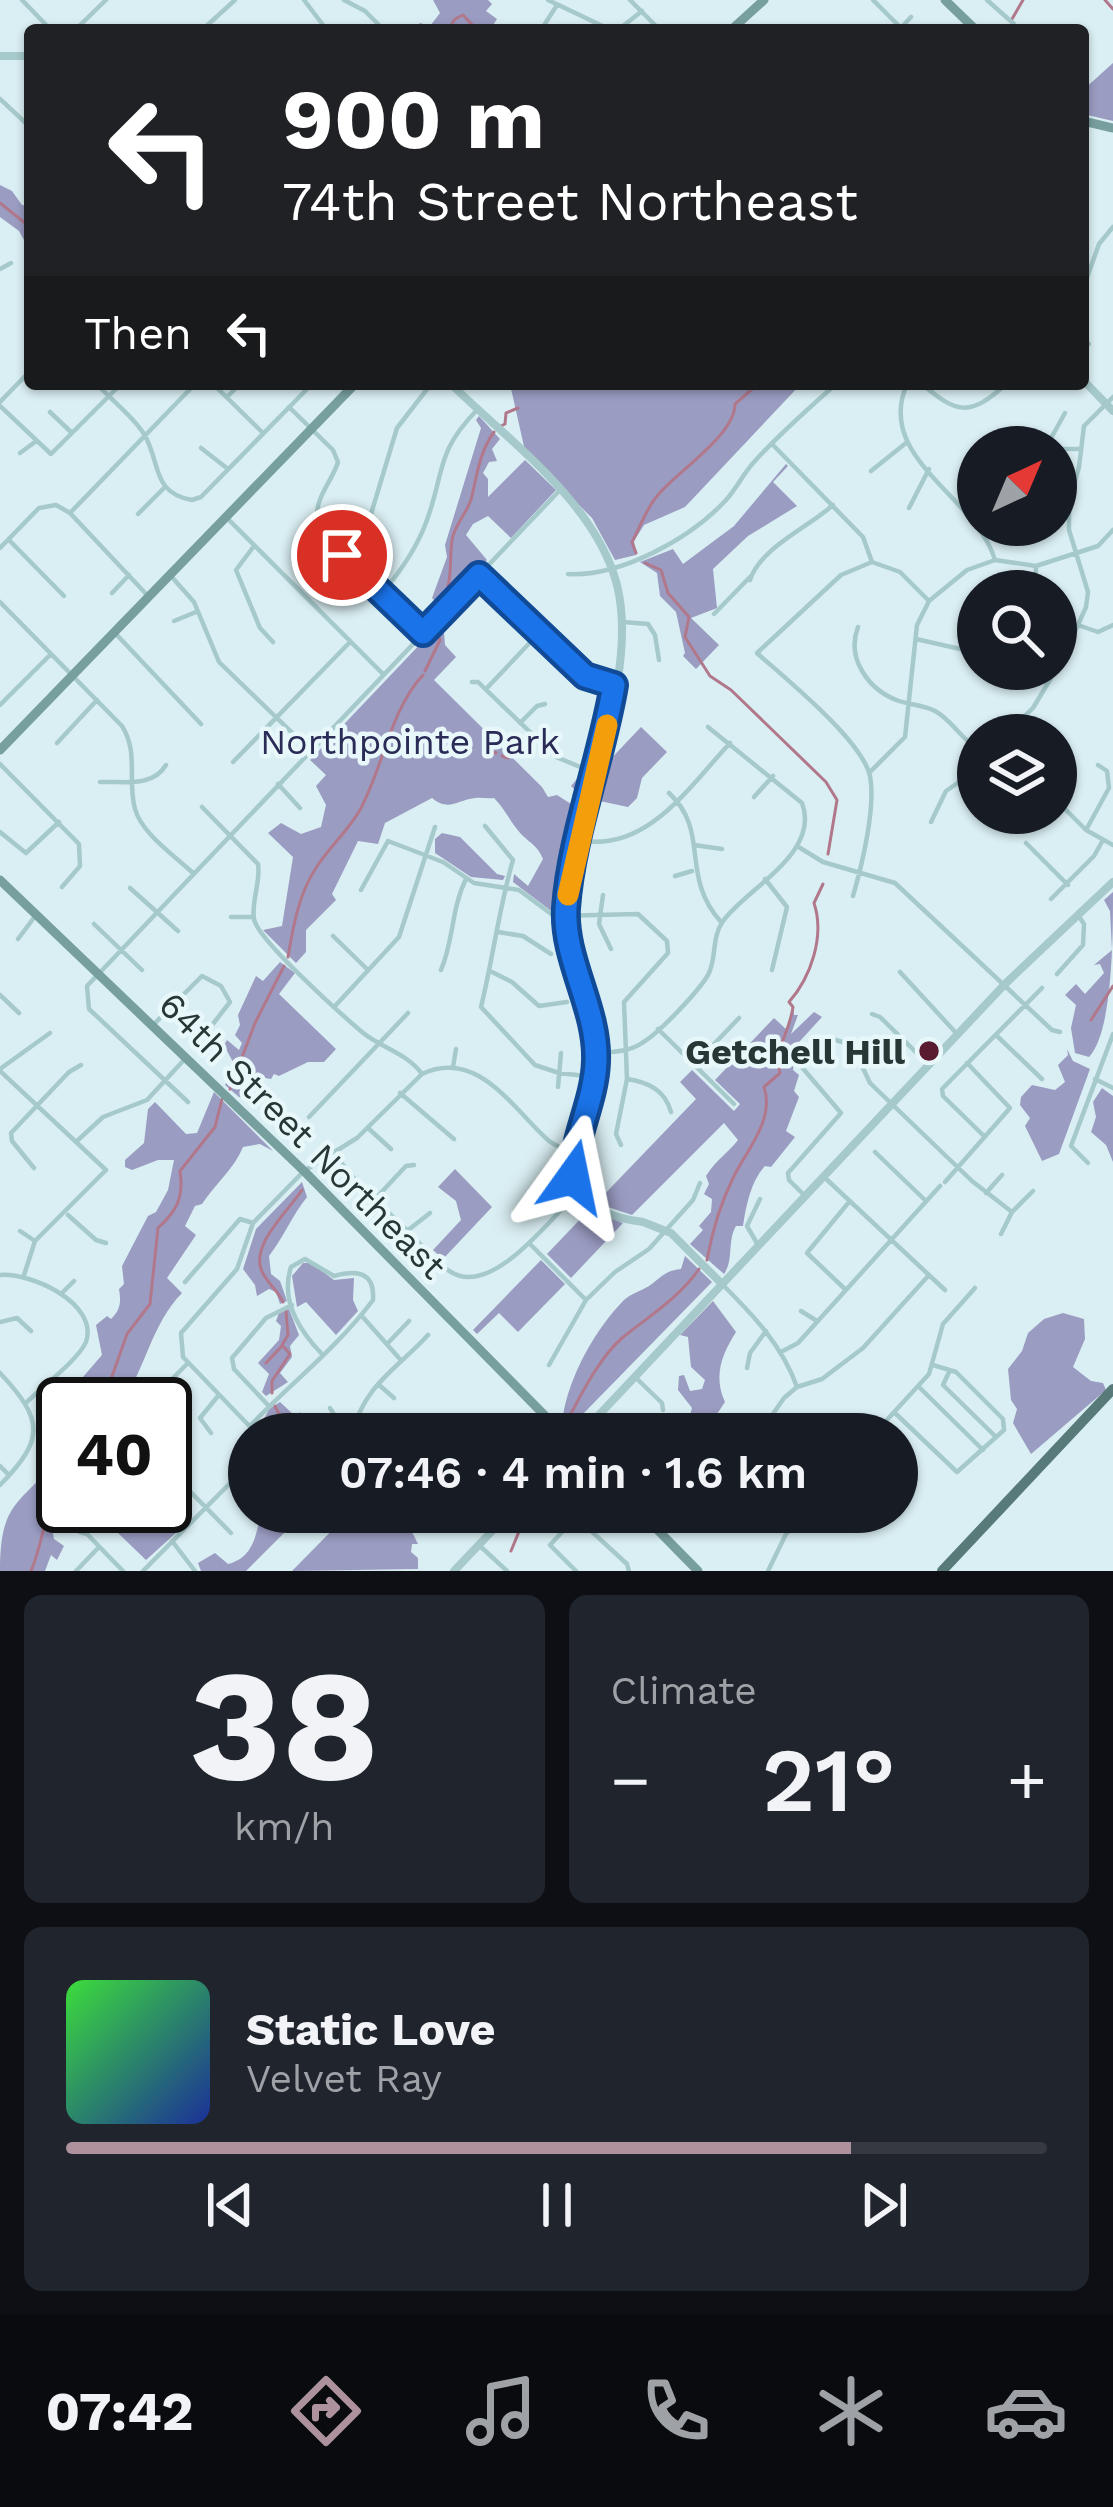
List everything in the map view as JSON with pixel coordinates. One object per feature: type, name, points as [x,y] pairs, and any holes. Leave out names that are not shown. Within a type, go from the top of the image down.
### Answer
[{"type":"main road","points":[[741,24],[764,0]]},
{"type":"main road","points":[[946,0],[970,24]]},
{"type":"main road","points":[[0,750],[349,390]]},
{"type":"main road","name":"64th Street Northeast","points":[[0,880],[304,1171],[542,1413]]},
{"type":"main road","points":[[942,1571],[1113,1389]]},
{"type":"main road","points":[[661,1533],[698,1571]]},
{"type":"street","points":[[22,0],[45,24]]},
{"type":"street","points":[[81,24],[106,0]]},
{"type":"street","points":[[209,24],[235,0]]},
{"type":"street","points":[[304,0],[322,24]]},
{"type":"street","points":[[344,0],[378,24]]},
{"type":"street","points":[[548,0],[601,24]]},
{"type":"street","points":[[630,0],[655,24]]},
{"type":"street","points":[[873,0],[897,24]]},
{"type":"street","points":[[991,2],[1014,24]]},
{"type":"street","points":[[545,24],[557,4]]},
{"type":"street","points":[[623,24],[643,11]]},
{"type":"street","points":[[906,24],[911,17]]},
{"type":"street","points":[[0,99],[24,121]]},
{"type":"street","points":[[1089,260],[1113,227]]},
{"type":"street","points":[[0,269],[11,262]]},
{"type":"street","points":[[24,378],[0,404],[51,454],[115,390]]},
{"type":"street","points":[[102,390],[145,435],[164,488],[192,500],[201,497],[306,390]]},
{"type":"street","points":[[70,513],[189,390]]},
{"type":"street","points":[[219,390],[263,433]]},
{"type":"street","points":[[227,398],[234,390]]},
{"type":"street","points":[[328,570],[371,514],[397,428],[426,390]]},
{"type":"street","points":[[457,390],[591,525],[612,567],[622,622],[614,685],[578,840],[566,916],[597,1053],[596,1077],[575,1152],[573,1177],[578,1192],[586,1203],[607,1213],[664,1229],[766,1331],[797,1388]]},
{"type":"street","points":[[568,574],[612,567],[686,535],[724,502],[772,444],[830,390]]},
{"type":"street","points":[[905,390],[898,411],[906,443],[957,503]]},
{"type":"street","points":[[930,390],[949,405],[967,409],[982,405],[999,390]]},
{"type":"street","points":[[1110,404],[1084,426],[1079,467],[1065,501],[1088,592],[1078,625],[1098,632],[1113,625]]},
{"type":"street","points":[[289,407],[333,450],[338,462],[317,513],[326,537],[423,633]]},
{"type":"street","points":[[382,593],[418,542],[449,440],[477,410]]},
{"type":"street","points":[[50,412],[73,435]]},
{"type":"street","points":[[1058,426],[1065,413]]},
{"type":"street","points":[[20,453],[35,442]]},
{"type":"street","points":[[871,471],[906,443]]},
{"type":"street","points":[[772,444],[868,544],[872,562]]},
{"type":"street","points":[[201,448],[228,469]]},
{"type":"street","points":[[909,508],[929,469]]},
{"type":"street","points":[[138,514],[164,488]]},
{"type":"street","points":[[188,1102],[89,1009],[86,992],[97,973],[560,490]]},
{"type":"street","points":[[0,548],[44,505],[56,505],[70,513],[149,597]]},
{"type":"street","points":[[714,614],[770,554],[833,505]]},
{"type":"street","points":[[226,517],[384,674]]},
{"type":"street","points":[[869,772],[905,737],[920,615],[929,602],[957,576],[995,560],[1036,566],[1098,546],[1113,530]]},
{"type":"street","points":[[9,540],[64,596]]},
{"type":"street","points":[[254,546],[236,570],[260,628],[273,642]]},
{"type":"street","points":[[989,546],[995,560]]},
{"type":"street","points":[[854,896],[872,789],[869,772],[822,712],[757,653],[841,575],[872,562],[900,572],[929,602]]},
{"type":"street","points":[[1036,566],[1036,570]]},
{"type":"street","points":[[112,593],[129,575]]},
{"type":"street","points":[[170,575],[189,594],[219,662],[310,751]]},
{"type":"street","points":[[479,575],[585,676],[614,685]]},
{"type":"street","points":[[0,602],[130,738],[135,806],[141,821],[193,873]]},
{"type":"street","points":[[174,621],[198,612]]},
{"type":"street","points":[[622,622],[648,624],[655,634],[659,660]]},
{"type":"street","points":[[858,628],[852,648],[855,662],[880,689],[895,700],[939,713],[957,730]]},
{"type":"street","points":[[486,689],[541,632]]},
{"type":"street","points":[[115,633],[201,724]]},
{"type":"street","points":[[916,639],[957,646]]},
{"type":"street","points":[[233,762],[350,642]]},
{"type":"street","points":[[0,706],[51,654]]},
{"type":"street","points":[[472,682],[486,689],[562,762],[596,774]]},
{"type":"street","points":[[57,743],[97,700]]},
{"type":"street","points":[[520,723],[545,704]]},
{"type":"street","points":[[1018,709],[1024,714]]},
{"type":"street","points":[[597,1053],[628,1049],[658,1030],[708,974],[722,922],[797,846],[806,819],[802,803],[707,727]]},
{"type":"street","points":[[578,840],[616,842],[652,823],[730,743]]},
{"type":"street","points":[[0,764],[77,839],[78,869],[62,887]]},
{"type":"street","points":[[1086,830],[1109,788],[1108,771],[1099,764]]},
{"type":"street","points":[[100,782],[154,780],[166,765]]},
{"type":"street","points":[[754,797],[772,776]]},
{"type":"street","points":[[931,822],[944,789],[957,782]]},
{"type":"street","points":[[278,784],[300,808]]},
{"type":"street","points":[[669,793],[690,821],[694,871],[704,900],[722,922]]},
{"type":"street","points":[[202,808],[258,864],[253,917],[267,944],[379,1043],[410,1060],[422,1074]]},
{"type":"street","points":[[0,832],[26,853],[59,821]]},
{"type":"street","points":[[1077,821],[1113,845]]},
{"type":"street","points":[[485,826],[513,860],[481,1007],[536,1065],[596,1077]]},
{"type":"street","points":[[335,1006],[399,937],[435,827]]},
{"type":"street","points":[[1051,899],[1102,840]]},
{"type":"street","points":[[361,890],[388,841],[443,862],[466,879],[526,895],[547,913],[632,912],[667,941],[669,950],[624,1001],[627,1079],[616,1134],[621,1145]]},
{"type":"street","points":[[1026,843],[1067,885]]},
{"type":"street","points":[[694,845],[722,849]]},
{"type":"street","points":[[797,846],[823,862],[860,871],[906,891],[1052,1030],[1060,1032]]},
{"type":"street","points":[[675,876],[694,871]]},
{"type":"street","points":[[440,970],[449,947],[455,900],[466,879]]},
{"type":"street","points":[[765,879],[787,908],[772,970]]},
{"type":"street","points":[[600,1413],[1004,984],[1113,882]]},
{"type":"street","points":[[130,888],[178,932]]},
{"type":"street","points":[[603,895],[599,914],[611,949]]},
{"type":"street","points":[[18,939],[37,914]]},
{"type":"street","points":[[1057,974],[1083,945],[1084,924],[1078,915]]},
{"type":"street","points":[[231,917],[253,917]]},
{"type":"street","points":[[94,925],[142,970]]},
{"type":"street","points":[[498,932],[523,936],[551,954]]},
{"type":"street","points":[[333,936],[368,971]]},
{"type":"street","points":[[491,972],[512,982],[539,1006],[567,1002]]},
{"type":"street","points":[[900,972],[957,1034]]},
{"type":"street","points":[[153,1025],[202,976],[226,992],[229,1006],[209,1029]]},
{"type":"street","points":[[985,1137],[941,1092],[1042,988]]},
{"type":"street","points":[[0,995],[19,1013]]},
{"type":"street","points":[[309,1117],[408,1013]]},
{"type":"street","points":[[872,1014],[928,1064]]},
{"type":"street","points":[[694,1065],[739,1018]]},
{"type":"street","points":[[658,1030],[734,1104]]},
{"type":"street","points":[[24,1275],[34,1241],[106,1170],[0,1070],[50,1033]]},
{"type":"street","points":[[1088,1162],[1071,1146],[1113,1034]]},
{"type":"street","points":[[997,1036],[1042,1079]]},
{"type":"street","points":[[804,1195],[788,1176],[842,1113],[800,1069],[829,1038],[852,1045],[870,1083],[958,1168],[1012,1212]]},
{"type":"street","points":[[453,1067],[456,1048]]},
{"type":"street","points":[[558,1087],[561,1053]]},
{"type":"street","points":[[77,1141],[103,1117],[141,1105],[187,1057]]},
{"type":"street","points":[[781,1352],[797,1343],[1010,1108],[967,1063]]},
{"type":"street","points":[[34,1168],[10,1138],[69,1072],[81,1065]]},
{"type":"street","points":[[237,1413],[188,1363],[179,1344],[185,1324],[237,1269],[253,1223],[304,1171],[368,1128],[422,1074],[453,1067],[478,1074],[553,1144],[594,1160],[598,1176]]},
{"type":"street","points":[[627,1079],[651,1084],[669,1102],[671,1112]]},
{"type":"street","points":[[1095,1079],[1113,1088]]},
{"type":"street","points":[[400,1093],[454,1139]]},
{"type":"street","points":[[368,1128],[392,1149]]},
{"type":"street","points":[[333,1151],[448,1271],[468,1277],[507,1263],[578,1192]]},
{"type":"street","points":[[875,1153],[926,1201]]},
{"type":"street","points":[[375,1199],[406,1166],[414,1165]]},
{"type":"street","points":[[986,1193],[1002,1175]]},
{"type":"street","points":[[823,1176],[945,1290]]},
{"type":"street","points":[[550,1366],[586,1300],[615,1272],[649,1250],[693,1200],[700,1183]]},
{"type":"street","points":[[1001,1234],[1012,1212],[1033,1191]]},
{"type":"street","points":[[758,1245],[748,1226],[760,1199]]},
{"type":"street","points":[[846,1290],[807,1253],[850,1202]]},
{"type":"street","points":[[66,1213],[106,1243]]},
{"type":"street","points":[[407,1231],[430,1214]]},
{"type":"street","points":[[185,1282],[240,1220],[253,1223]]},
{"type":"street","points":[[20,1231],[34,1241]]},
{"type":"street","points":[[529,1243],[586,1300]]},
{"type":"street","points":[[260,1413],[267,1404],[322,1353],[361,1315],[374,1295],[364,1274],[352,1270],[334,1276],[305,1258],[288,1275],[292,1305],[298,1328],[322,1353]]},
{"type":"street","points":[[0,1275],[24,1275],[47,1283],[82,1316],[87,1328],[84,1345],[26,1403]]},
{"type":"street","points":[[773,1413],[797,1388],[822,1379],[863,1348],[929,1275]]},
{"type":"street","points":[[61,1294],[74,1281]]},
{"type":"street","points":[[895,1413],[920,1387],[944,1324],[975,1288]]},
{"type":"street","points":[[267,1404],[231,1362],[266,1318],[292,1305]]},
{"type":"street","points":[[801,1311],[817,1321]]},
{"type":"street","points":[[361,1315],[399,1358]]},
{"type":"street","points":[[0,1322],[17,1318],[31,1331]]},
{"type":"street","points":[[388,1343],[409,1321]]},
{"type":"street","points":[[747,1368],[749,1353],[766,1331]]},
{"type":"street","points":[[357,1413],[399,1358],[410,1355],[428,1335]]},
{"type":"street","points":[[174,1377],[188,1363]]},
{"type":"street","points":[[918,1435],[958,1472],[1004,1430],[1003,1419],[956,1372],[932,1364]]},
{"type":"street","points":[[950,1370],[943,1385],[996,1437]]},
{"type":"street","points":[[0,1373],[26,1403],[34,1433],[27,1455],[0,1485]]},
{"type":"street","points":[[634,1376],[662,1403],[663,1410]]},
{"type":"street","points":[[378,1384],[394,1398]]},
{"type":"street","points":[[920,1387],[983,1450]]},
{"type":"street","points":[[211,1433],[200,1418],[219,1394]]},
{"type":"street","points":[[330,1408],[335,1413]]},
{"type":"street","points":[[0,1466],[9,1475]]},
{"type":"street","points":[[142,1571],[228,1485]]},
{"type":"street","points":[[192,1494],[228,1530]]},
{"type":"street","points":[[81,1533],[123,1571]]},
{"type":"street","points":[[454,1571],[490,1533]]},
{"type":"street","points":[[558,1533],[550,1548],[576,1571]]},
{"type":"street","points":[[592,1533],[629,1570]]},
{"type":"street","points":[[768,1571],[787,1533]]},
{"type":"street","points":[[172,1541],[195,1571]]},
{"type":"street","points":[[479,1545],[506,1571]]},
{"type":"street","points":[[76,1571],[99,1547]]},
{"type":"green space","points":[[433,0],[488,0],[492,4],[486,11],[497,19],[494,24],[432,24],[440,13]]},
{"type":"green space","points":[[1113,63],[1113,121],[1089,115],[1089,85]]},
{"type":"green space","points":[[0,185],[24,205],[24,240],[19,231],[0,217]]},
{"type":"green space","points":[[511,390],[795,390],[685,507],[644,525],[634,541],[636,555],[615,560],[592,518],[525,451]]},
{"type":"green space","points":[[479,416],[500,439],[492,449],[497,461],[489,462],[483,473],[488,479],[488,497],[525,460],[556,490],[511,538],[488,516],[473,524],[466,535],[487,560],[428,625],[424,621],[438,604],[432,598],[481,428],[476,420]]},
{"type":"green space","points":[[786,464],[773,482],[797,506],[748,536],[713,569],[717,608],[691,618],[719,645],[696,669],[683,656],[676,612],[660,596],[657,573],[640,562],[673,549],[683,564],[734,526]]},
{"type":"green space","name":"Northpointe Park","points":[[443,620],[445,645],[456,657],[434,680],[548,797],[557,795],[571,804],[573,793],[578,793],[571,786],[581,774],[591,778],[562,875],[558,911],[513,882],[514,874],[528,886],[543,859],[494,798],[448,805],[432,798],[385,823],[378,844],[358,841],[332,894],[336,900],[306,930],[306,952],[296,963],[263,930],[282,926],[293,857],[268,833],[281,823],[301,834],[321,827],[326,805],[316,786],[326,775],[310,760]]},
{"type":"green space","name":"Northpointe Park","points":[[641,727],[667,752],[642,778],[637,798],[628,807],[595,800],[604,766]]},
{"type":"green space","name":"Northpointe Park","points":[[442,833],[460,837],[497,874],[505,876],[503,880],[471,877],[435,853],[435,839]]},
{"type":"green space","points":[[1113,892],[1113,932],[1112,950],[1110,911],[1104,900]]},
{"type":"green space","points":[[1112,950],[1097,1044],[1089,1057],[1075,1053],[1071,1028],[1076,1005],[1065,995],[1076,984],[1085,994],[1104,973],[1100,964],[1094,965]]},
{"type":"green space","points":[[280,962],[295,973],[279,994],[336,1049],[324,1062],[308,1062],[271,1079],[255,1076],[259,1083],[245,1098],[239,1097],[225,1085],[235,1066],[224,1045],[227,1040],[239,1050],[238,1015],[256,976],[263,981]]},
{"type":"green space","points":[[793,1004],[794,1015],[798,1015],[791,1034],[814,1012],[822,1017],[796,1050],[793,1070],[799,1075],[794,1091],[799,1097],[786,1131],[795,1137],[756,1179],[743,1226],[736,1226],[733,1232],[724,1274],[690,1244],[711,1212],[712,1199],[704,1194],[709,1184],[706,1176],[738,1140],[724,1123],[632,1215],[596,1203],[696,1099],[680,1082],[692,1070],[734,1111],[740,1104],[715,1080],[774,1018],[787,1030]]},
{"type":"green space","points":[[1067,1049],[1073,1061],[1090,1069],[1059,1154],[1042,1161],[1025,1126],[1030,1118],[1020,1105],[1021,1097],[1032,1085],[1055,1090],[1065,1082],[1058,1065],[1068,1055]]},
{"type":"green space","points":[[1102,1088],[1113,1096],[1113,1162],[1106,1145],[1091,1132],[1096,1117],[1093,1102]]},
{"type":"green space","points":[[214,1092],[273,1151],[260,1144],[243,1147],[202,1204],[195,1206],[185,1226],[196,1235],[167,1278],[182,1293],[163,1319],[136,1377],[83,1377],[102,1355],[96,1325],[107,1316],[111,1319],[118,1309],[119,1289],[124,1284],[122,1266],[148,1216],[156,1212],[168,1190],[174,1160],[158,1160],[132,1170],[125,1167],[125,1160],[144,1143],[148,1109],[155,1102],[186,1134],[197,1133]]},
{"type":"green space","points":[[455,1169],[492,1207],[443,1259],[433,1250],[461,1220],[456,1201],[438,1187]]},
{"type":"green space","points":[[302,1182],[307,1197],[269,1256],[271,1274],[280,1281],[287,1301],[280,1304],[276,1292],[269,1289],[257,1296],[243,1269],[256,1229]]},
{"type":"green space","points":[[589,1210],[623,1223],[571,1278],[547,1254]]},
{"type":"green space","points":[[685,1256],[712,1282],[584,1413],[564,1413],[585,1354],[603,1325],[626,1298],[681,1269]]},
{"type":"green space","points":[[541,1260],[565,1284],[518,1332],[499,1313],[477,1334],[473,1330]]},
{"type":"green space","points":[[303,1263],[311,1263],[334,1280],[354,1278],[353,1300],[358,1311],[336,1335],[306,1302],[297,1307],[292,1276]]},
{"type":"green space","points":[[713,1301],[736,1332],[721,1366],[725,1402],[718,1413],[691,1413],[678,1390],[679,1376],[684,1375],[690,1391],[702,1389],[705,1380],[691,1367],[688,1337],[680,1335]]},
{"type":"green space","points":[[289,1309],[299,1335],[280,1373],[288,1382],[266,1396],[262,1392],[269,1374],[258,1363],[279,1340],[281,1326],[276,1321],[279,1313]]},
{"type":"green space","points":[[1063,1313],[1084,1319],[1085,1339],[1073,1367],[1091,1381],[1103,1383],[1106,1390],[1031,1454],[1013,1423],[1017,1409],[1011,1400],[1008,1369],[1028,1333],[1044,1319]]},
{"type":"green space","points":[[280,1402],[292,1413],[267,1413]]},
{"type":"green space","points":[[36,1482],[36,1533],[53,1533],[64,1546],[57,1560],[51,1555],[45,1571],[0,1571],[3,1535],[15,1505]]},
{"type":"green space","points":[[118,1533],[176,1533],[146,1560]]},
{"type":"green space","points":[[255,1533],[284,1533],[246,1571],[201,1571],[198,1563],[215,1553],[228,1564],[252,1544]]},
{"type":"green space","points":[[329,1533],[412,1533],[418,1544],[412,1544],[411,1552],[418,1558],[418,1569],[292,1571]]},
{"type":"waterway","points":[[1012,19],[1023,0]]},
{"type":"waterway","points":[[1105,0],[1113,9]]},
{"type":"waterway","points":[[452,24],[463,15],[471,24]]},
{"type":"waterway","points":[[0,203],[24,222]]},
{"type":"waterway","points":[[636,553],[632,542],[654,500],[716,440],[733,416],[735,404],[751,390]]},
{"type":"waterway","points":[[501,426],[506,413],[518,408]]},
{"type":"waterway","points":[[433,613],[448,586],[452,540],[494,432]]},
{"type":"waterway","points":[[645,563],[661,570],[668,593],[689,617],[685,637],[710,676],[731,690],[826,782],[837,800],[828,854]]},
{"type":"waterway","points":[[425,671],[440,640],[436,632]]},
{"type":"waterway","points":[[288,957],[310,878],[361,808],[395,720],[423,675]]},
{"type":"waterway","points":[[491,751],[496,753]]},
{"type":"waterway","points":[[502,756],[508,758]]},
{"type":"waterway","points":[[707,1260],[725,1196],[763,1122],[764,1087],[780,1073],[779,1056],[793,1007],[789,1002],[814,956],[818,929],[814,903],[823,884]]},
{"type":"waterway","points":[[230,1089],[255,1023],[284,966]]},
{"type":"waterway","points":[[1091,1020],[1113,986]]},
{"type":"waterway","points":[[112,1377],[127,1334],[150,1304],[158,1228],[178,1203],[180,1171],[215,1127],[222,1099]]},
{"type":"waterway","points":[[283,1302],[263,1273],[260,1259],[273,1227],[302,1190]]},
{"type":"waterway","points":[[572,1413],[613,1347],[673,1298],[699,1269]]},
{"type":"waterway","points":[[272,1393],[272,1381],[290,1354],[282,1345],[288,1335],[286,1311]]},
{"type":"waterway","points":[[266,1363],[281,1347]]},
{"type":"waterway","points":[[275,1406],[278,1413]]},
{"type":"waterway","points":[[31,1571],[42,1533]]},
{"type":"waterway","points":[[511,1551],[518,1533]]},
{"type":"slow traffic","points":[[568,895],[607,725]]},
{"type":"place","name":"Getchell Hill","points":[[929,1051]]},
{"type":"route","points":[[342,555],[423,633],[479,575],[585,676],[614,685],[566,910],[597,1053],[573,1177]]}]
